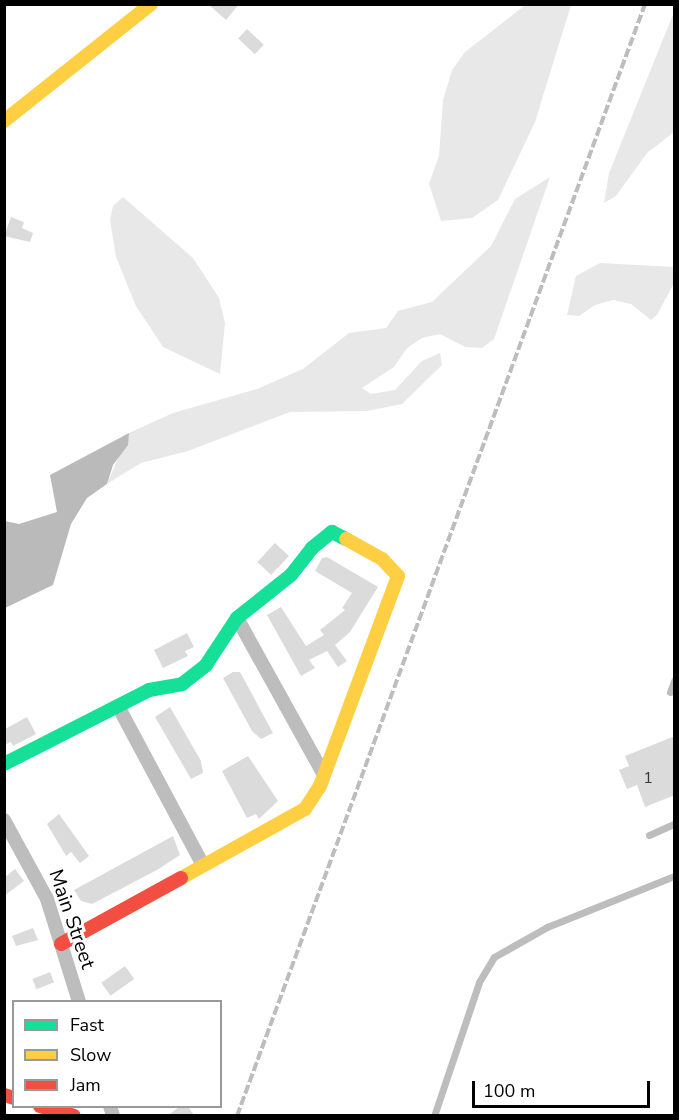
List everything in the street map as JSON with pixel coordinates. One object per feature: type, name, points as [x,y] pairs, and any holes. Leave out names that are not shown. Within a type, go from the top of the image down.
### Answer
[{"type":"street","points":[[4,121],[151,4]]},
{"type":"street","points":[[4,764],[150,690],[182,684],[206,665],[237,618],[291,575],[312,548],[332,532],[382,559],[398,576],[324,775],[305,808],[62,944]]},
{"type":"street","points":[[237,618],[324,775]]},
{"type":"street","points":[[118,706],[203,865]]},
{"type":"street","name":"Main Street","points":[[4,820],[34,868],[62,944],[78,1000]]},
{"type":"street","points":[[44,1108],[74,1116]]},
{"type":"lane","points":[[670,692],[675,681]]},
{"type":"lane","points":[[649,835],[675,824]]},
{"type":"lane","points":[[434,1116],[479,982],[494,957],[547,927],[675,876]]},
{"type":"shaded area","points":[[571,5],[535,122],[498,200],[472,218],[441,221],[429,184],[439,156],[443,100],[452,70],[465,52],[524,6]]},
{"type":"shaded area","points":[[674,12],[674,132],[647,153],[616,196],[604,203],[609,173]]},
{"type":"shaded area","points":[[550,177],[494,339],[482,348],[465,347],[440,334],[422,338],[407,348],[394,367],[362,388],[371,394],[395,390],[422,361],[440,353],[442,365],[402,404],[367,411],[290,412],[188,451],[141,463],[107,484],[129,433],[173,413],[257,389],[303,369],[349,333],[386,328],[398,311],[432,302],[491,246],[515,199]]},
{"type":"shaded area","points":[[123,197],[193,258],[219,298],[225,323],[220,374],[163,347],[136,306],[116,257],[110,220],[113,206]]},
{"type":"shaded area","points":[[600,263],[674,267],[674,283],[657,315],[651,320],[631,304],[613,300],[595,305],[579,316],[567,315],[576,276]]},
{"type":"shaded area","points":[[129,433],[128,445],[113,465],[107,484],[87,498],[71,524],[53,585],[5,608],[5,521],[19,524],[57,512],[50,475]]},
{"type":"building","points":[[208,4],[239,4],[226,20]]},
{"type":"building","points":[[247,29],[264,45],[255,54],[238,39]]},
{"type":"building","points":[[11,217],[24,222],[22,228],[33,233],[30,242],[4,236]]},
{"type":"building","points":[[275,543],[289,556],[271,575],[257,562]]},
{"type":"building","points":[[327,557],[378,587],[350,632],[335,645],[347,661],[338,667],[327,651],[309,660],[315,668],[301,676],[267,615],[281,607],[306,646],[324,635],[320,630],[345,610],[342,608],[352,593],[315,571],[322,558]]},
{"type":"building","points":[[187,633],[194,647],[185,651],[188,656],[163,668],[154,650]]},
{"type":"building","points":[[233,672],[240,672],[273,733],[261,739],[252,731],[223,678]]},
{"type":"building","points":[[170,707],[201,761],[203,773],[191,779],[155,717]]},
{"type":"building","points":[[27,717],[36,734],[13,746],[11,742],[4,745],[5,729]]},
{"type":"building","points":[[675,736],[675,795],[645,807],[637,785],[627,789],[619,770],[629,766],[625,756]]},
{"type":"building","points":[[248,756],[278,801],[259,819],[256,814],[247,818],[222,771]]},
{"type":"building","points":[[59,814],[89,856],[80,863],[71,852],[66,856],[47,824]]},
{"type":"building","points":[[173,836],[180,855],[157,870],[92,904],[81,901],[74,890]]},
{"type":"building","points":[[15,869],[24,881],[4,896],[4,878]]},
{"type":"building","points":[[33,928],[38,940],[16,946],[12,936]]},
{"type":"building","points":[[125,966],[134,979],[110,996],[101,983]]},
{"type":"building","points":[[50,972],[54,982],[37,989],[32,979]]},
{"type":"building","points":[[178,1108],[189,1108],[195,1116],[167,1116]]},
{"type":"railway","points":[[237,1116],[645,4]]},
{"type":"traffic: fast","points":[[4,764],[149,690],[182,684],[206,665],[237,618],[291,575],[312,548],[332,532],[346,539]]},
{"type":"traffic: slow","points":[[4,121],[151,4]]},
{"type":"traffic: slow","points":[[181,878],[305,809],[320,786],[398,576],[382,559],[346,539]]},
{"type":"traffic: jam","points":[[61,944],[181,878]]},
{"type":"traffic: jam","points":[[4,1095],[12,1097]]},
{"type":"traffic: jam","points":[[47,1108],[74,1116]]}]
